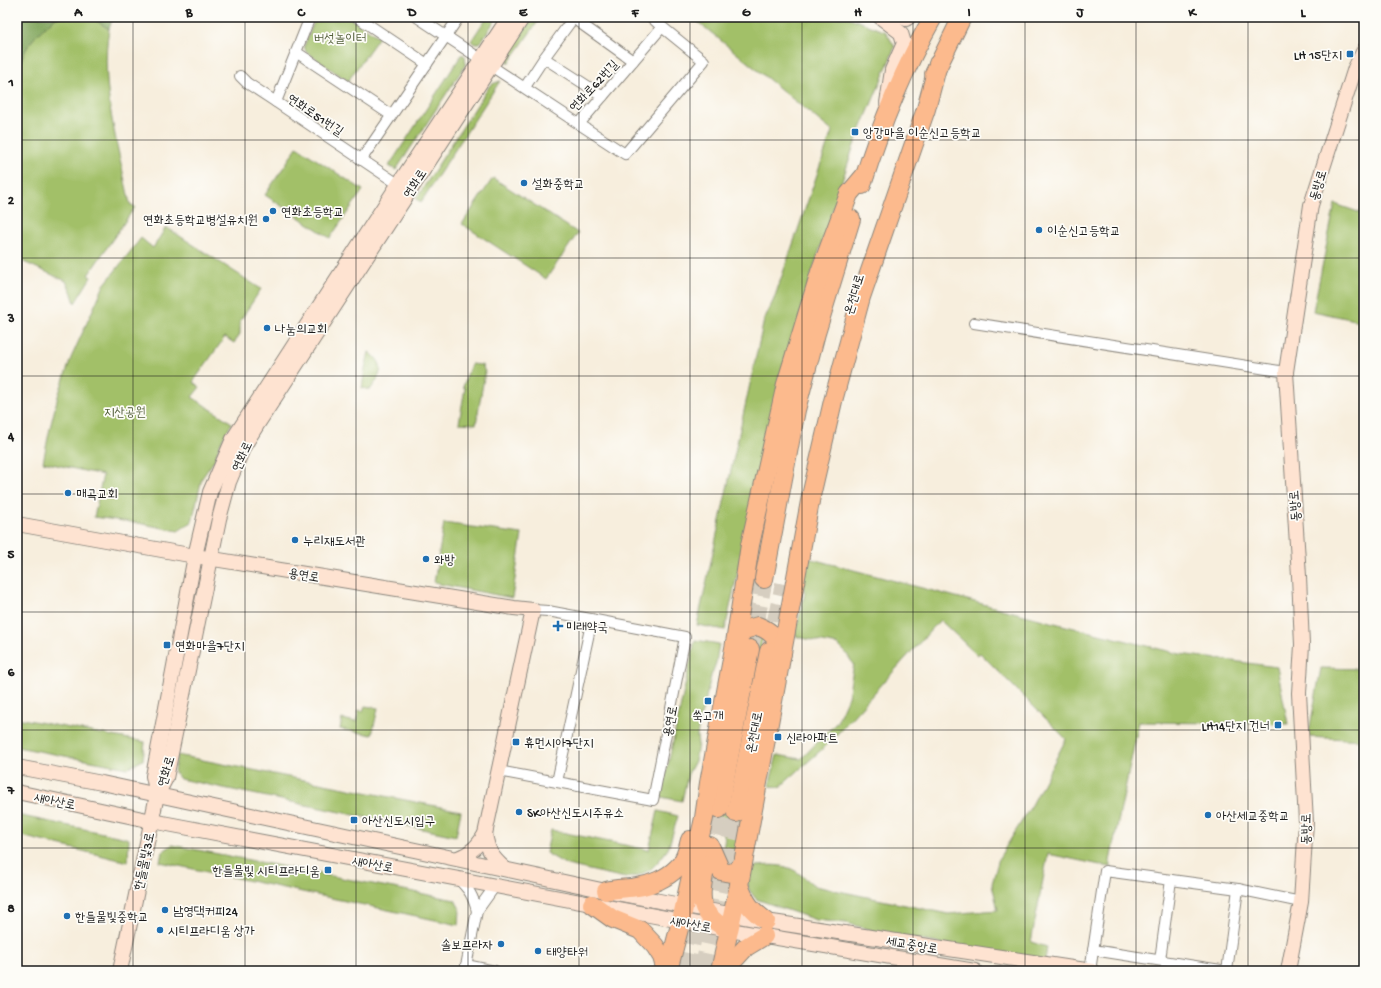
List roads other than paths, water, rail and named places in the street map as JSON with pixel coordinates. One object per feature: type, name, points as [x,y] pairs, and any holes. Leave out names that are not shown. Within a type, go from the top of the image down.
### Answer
[{"type":"highway","name":"온천대로","points":[[764,580],[796,410],[816,333],[865,175],[885,117],[900,81],[933,17]]},
{"type":"highway","name":"온천대로","points":[[784,584],[814,436],[835,352],[872,228],[912,121],[938,64],[962,17]]},
{"type":"highway","points":[[775,652],[832,401],[861,297],[926,109],[938,64]]},
{"type":"highway","points":[[743,863],[735,872],[730,874],[721,871],[710,846],[708,830],[712,813],[709,783],[743,646],[750,545],[786,384],[820,272],[849,194],[865,175]]},
{"type":"highway","points":[[720,971],[743,863],[776,639],[769,631],[758,626],[744,630],[743,646]]},
{"type":"highway","name":"온천대로","points":[[712,813],[743,646]]},
{"type":"highway","name":"온천대로","points":[[736,813],[775,652]]},
{"type":"highway","points":[[606,891],[614,888],[648,885],[663,878],[678,868],[687,852],[700,796],[709,783]]},
{"type":"highway","points":[[667,971],[712,813]]},
{"type":"highway","points":[[710,846],[701,899],[704,909],[719,925],[731,922]]},
{"type":"highway","points":[[724,971],[765,929],[745,901],[739,885]]},
{"type":"highway","points":[[592,904],[613,919],[640,930],[655,946],[662,957],[667,971]]},
{"type":"street","name":"연화로51번길","points":[[310,17],[276,102],[398,184]]},
{"type":"street","points":[[357,17],[427,64]]},
{"type":"street","points":[[418,17],[486,62]]},
{"type":"street","points":[[361,160],[459,17]]},
{"type":"street","name":"연화로","points":[[157,795],[166,778],[219,520],[229,482],[244,446],[486,62],[509,17]]},
{"type":"street","name":"연화로","points":[[157,795],[152,776],[195,556],[210,492],[234,439],[398,184],[486,62],[522,17]]},
{"type":"street","points":[[524,87],[574,17],[633,61]]},
{"type":"street","points":[[579,124],[625,154],[704,61],[651,17]]},
{"type":"street","points":[[880,17],[901,33],[904,43],[892,70],[885,117]]},
{"type":"street","points":[[901,17],[906,19],[909,17]]},
{"type":"street","name":"연화로62번길","points":[[486,62],[579,124],[662,27]]},
{"type":"street","name":"동방로","points":[[1288,971],[1301,902],[1306,822],[1298,693],[1302,645],[1299,576],[1286,372],[1311,205],[1355,68],[1364,50]]},
{"type":"street","points":[[296,52],[391,115]]},
{"type":"street","points":[[544,58],[603,96]]},
{"type":"street","points":[[240,76],[247,83],[276,102]]},
{"type":"street","points":[[974,323],[1286,372]]},
{"type":"street","name":"용연로","points":[[17,524],[195,556],[514,608],[548,611],[685,637],[653,800],[498,771]]},
{"type":"street","points":[[504,868],[494,859],[487,848],[485,834],[533,610]]},
{"type":"street","points":[[557,782],[592,620]]},
{"type":"street","name":"새아산로","points":[[17,767],[102,783],[504,868],[606,891],[683,913],[704,909]]},
{"type":"street","name":"새아산로","points":[[17,792],[152,821],[592,904],[683,913],[731,922]]},
{"type":"street","name":"한들물빛3로","points":[[120,971],[157,795]]},
{"type":"street","points":[[458,858],[469,853],[478,845],[485,834]]},
{"type":"street","points":[[1091,971],[1105,871],[1238,889],[1301,902]]},
{"type":"street","points":[[458,879],[467,887],[474,898],[477,910]]},
{"type":"street","points":[[1160,960],[1171,880]]},
{"type":"street","points":[[495,886],[477,910],[465,968],[495,971]]},
{"type":"street","points":[[1227,971],[1238,889]]},
{"type":"street","name":"세교중앙로","points":[[731,922],[975,971]]},
{"type":"street","name":"세교중앙로","points":[[765,929],[1021,966],[1091,971]]},
{"type":"street","points":[[1093,950],[1231,971]]},
{"type":"tunnel","points":[[750,649],[764,579]]},
{"type":"tunnel","points":[[770,648],[784,584]]},
{"type":"tunnel","points":[[708,861],[719,809]]},
{"type":"tunnel","points":[[703,971],[736,813]]},
{"type":"tunnel","points":[[686,971],[702,892]]},
{"type":"place","name":"LH 15단지","points":[[1350,54]]},
{"type":"place","name":"앙강마을 이순신고등학교","points":[[855,132]]},
{"type":"place","name":"설화중학교","points":[[524,183]]},
{"type":"place","name":"연화초등학교","points":[[273,211]]},
{"type":"place","name":"연화초등학교병설유치원","points":[[266,219]]},
{"type":"place","name":"이순신고등학교","points":[[1039,230]]},
{"type":"place","name":"나눔의교회","points":[[267,328]]},
{"type":"place","name":"매곡교회","points":[[68,493]]},
{"type":"place","name":"누리재도서관","points":[[295,540]]},
{"type":"place","name":"와방","points":[[426,559]]},
{"type":"place","name":"미래약국","points":[[558,626]]},
{"type":"place","name":"연화마을7단지","points":[[167,645]]},
{"type":"place","name":"쑥고개","points":[[708,701]]},
{"type":"place","name":"LH14단지 건너","points":[[1278,725]]},
{"type":"place","name":"신라아파트","points":[[778,737]]},
{"type":"place","name":"휴먼시아7단지","points":[[516,742]]},
{"type":"place","name":"SK아산신도시주유소","points":[[519,812]]},
{"type":"place","name":"아산세교중학교","points":[[1208,815]]},
{"type":"place","name":"아산신도시입구","points":[[354,820]]},
{"type":"place","name":"한들물빛 시티프라디움","points":[[328,870]]},
{"type":"place","name":"남영댁커피24","points":[[165,910]]},
{"type":"place","name":"한들물빛중학교","points":[[67,916]]},
{"type":"place","name":"시티프라디움 상가","points":[[160,930]]},
{"type":"place","name":"솔보프라자","points":[[501,944]]},
{"type":"place","name":"태양타워","points":[[538,951]]},
{"type":"park label","name":"버섯놀이터","points":[[340,37]]},
{"type":"park label","name":"지산공원","points":[[125,411]]}]
